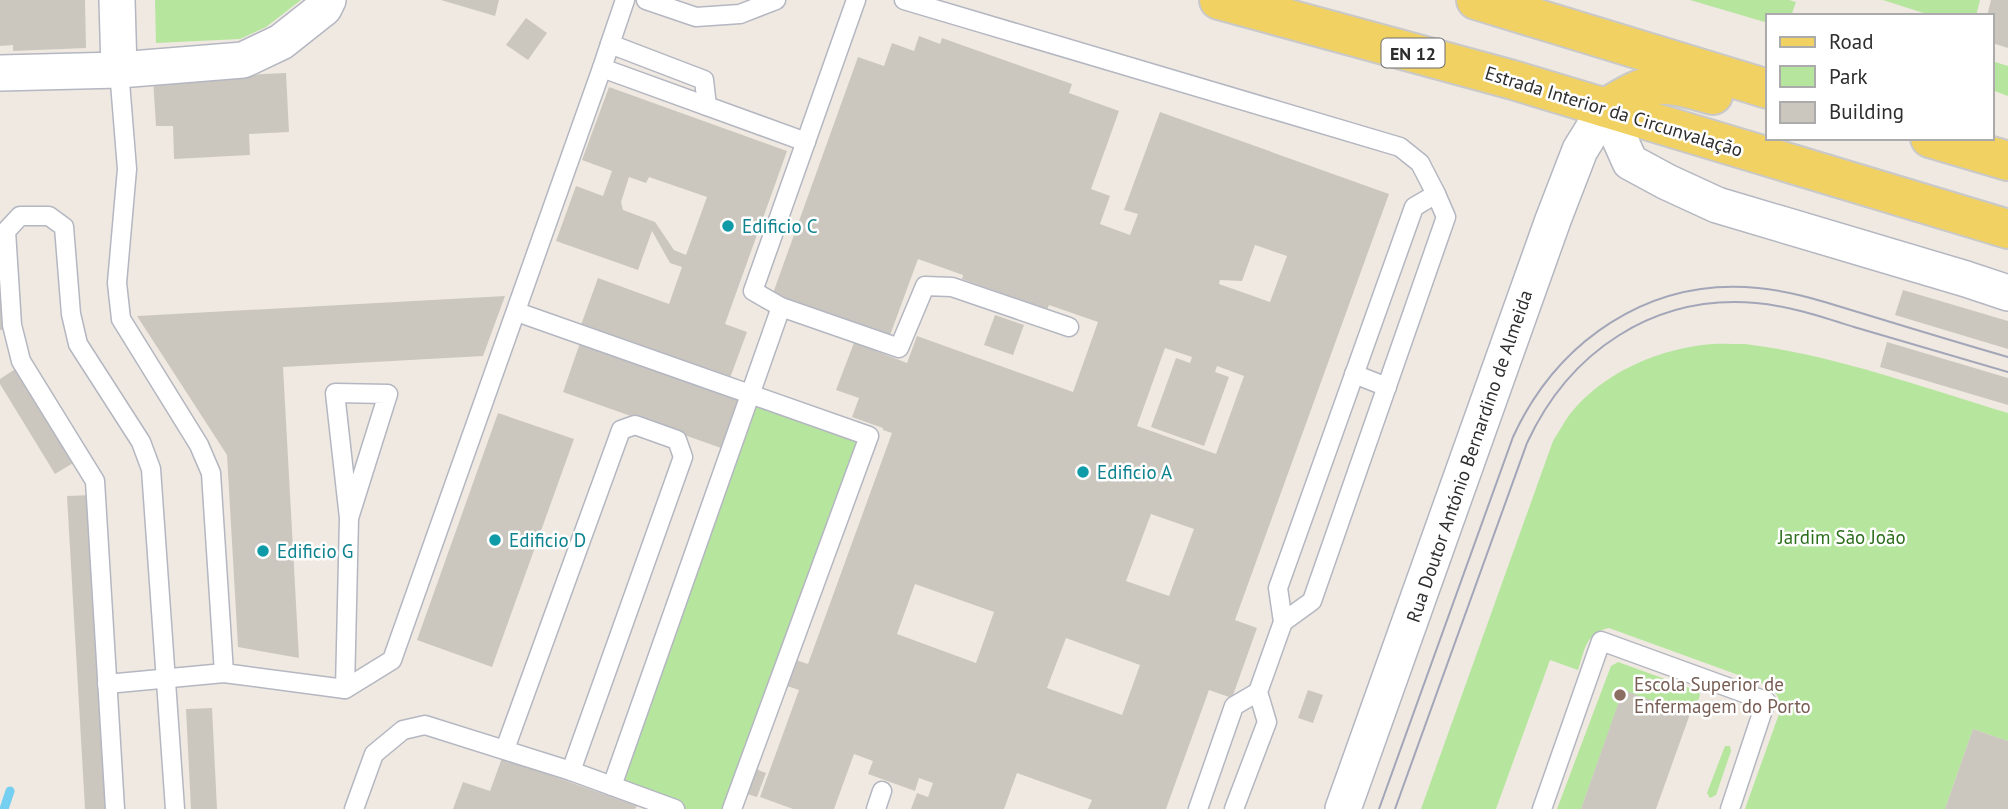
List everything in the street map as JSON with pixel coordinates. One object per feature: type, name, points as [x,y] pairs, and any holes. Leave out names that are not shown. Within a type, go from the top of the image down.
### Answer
[{"type":"main road","name":"Estrada Interior da Circunvalação","points":[[1219,0],[1497,76],[2008,229]]},
{"type":"main road","points":[[1476,0],[1766,88]]},
{"type":"main road","points":[[1606,108],[1633,91],[1650,85],[1677,84],[1766,110]]},
{"type":"main road","points":[[1937,140],[2008,161]]},
{"type":"street","points":[[117,0],[119,70]]},
{"type":"street","points":[[0,72],[119,70],[243,60],[281,42],[324,8],[328,0]]},
{"type":"street","points":[[1606,108],[1630,162],[1705,200],[2008,293]]},
{"type":"street","name":"Rua Doutor António Bernardino de Almeida","points":[[1343,809],[1553,220],[1580,150],[1606,108]]},
{"type":"lane","points":[[107,684],[224,673],[345,689],[392,660],[625,0]]},
{"type":"lane","points":[[646,0],[696,17],[740,14],[776,0]]},
{"type":"lane","points":[[856,0],[753,291],[781,307],[899,348],[925,286],[952,287],[1069,327]]},
{"type":"lane","points":[[904,0],[1400,147],[1420,163],[1446,217],[1312,601],[1283,622]]},
{"type":"lane","points":[[610,44],[704,80],[707,106]]},
{"type":"lane","points":[[602,68],[806,142]]},
{"type":"lane","points":[[119,70],[127,169],[117,283],[121,319],[199,445],[211,473],[224,673]]},
{"type":"lane","points":[[1234,809],[1267,722],[1258,692],[1283,622],[1278,588],[1413,207],[1436,194]]},
{"type":"lane","points":[[115,809],[95,481],[21,360],[12,325],[6,231],[20,216],[49,216],[64,227],[71,314],[78,344],[141,442],[151,469],[175,809]]},
{"type":"lane","points":[[612,786],[781,307]]},
{"type":"lane","points":[[517,312],[869,436],[732,809]]},
{"type":"lane","points":[[1354,374],[1387,387]]},
{"type":"lane","points":[[345,689],[349,518],[335,393],[388,394],[349,518]]},
{"type":"lane","points":[[505,749],[621,430],[635,425],[677,440],[683,457],[571,771]]},
{"type":"lane","points":[[1542,809],[1601,641],[1766,701],[1730,809]]},
{"type":"lane","points":[[1198,809],[1234,706],[1258,692]]},
{"type":"lane","points":[[354,809],[374,754],[403,730],[425,725],[571,771],[675,809]]},
{"type":"lane","points":[[876,809],[882,791]]},
{"type":"green space","points":[[155,0],[301,0],[266,27],[240,39],[156,43]]},
{"type":"green space","points":[[1690,0],[1796,2],[1792,14],[1766,14],[1766,22]]},
{"type":"green space","points":[[1883,0],[1980,0],[1976,14],[1927,14]]},
{"type":"green space","points":[[1994,62],[2008,66],[2008,96],[1994,91]]},
{"type":"green space","name":"Jardim São João","points":[[1745,344],[1845,364],[2008,413],[2008,741],[1973,729],[1945,809],[1745,809],[1779,714],[1780,705],[1774,691],[1766,685],[1609,628],[1590,638],[1578,670],[1550,660],[1496,809],[1421,809],[1553,441],[1568,417],[1597,387],[1647,359],[1702,345]]},
{"type":"green space","points":[[750,395],[869,436],[732,809],[675,809],[612,786]]},
{"type":"green space","points":[[1618,662],[1698,691],[1700,695],[1693,715],[1623,691],[1581,809],[1557,809],[1611,666]]},
{"type":"green space","points":[[1725,746],[1730,746],[1731,751],[1716,795],[1710,798],[1707,793]]},
{"type":"building","points":[[0,0],[85,0],[86,48],[13,51],[13,45],[0,46]]},
{"type":"building","points":[[441,0],[499,0],[495,16]]},
{"type":"building","points":[[1991,0],[2008,0],[2008,48],[1994,44],[1994,14],[1988,14]]},
{"type":"building","points":[[526,18],[547,33],[528,60],[506,45]]},
{"type":"building","name":"Edificio A","points":[[919,36],[940,44],[942,38],[1072,84],[1069,93],[1119,111],[1091,189],[1110,196],[1100,224],[1130,235],[1138,214],[1124,210],[1160,112],[1389,194],[1235,620],[1257,628],[1232,698],[1209,690],[1166,809],[1088,809],[1092,800],[1017,773],[1004,809],[911,809],[917,793],[928,797],[933,783],[919,778],[915,791],[868,774],[873,761],[854,754],[834,809],[793,809],[760,797],[799,690],[787,686],[796,660],[808,664],[892,433],[852,417],[859,398],[836,390],[855,340],[907,363],[917,336],[1073,392],[1098,322],[1049,305],[1047,310],[962,279],[963,275],[918,259],[889,338],[772,296],[858,57],[884,66],[892,43],[914,51]],"holes":[[[1255,245],[1287,256],[1270,302],[1219,284],[1220,280],[1242,281]],[[1165,348],[1192,357],[1190,363],[1176,358],[1151,427],[1204,446],[1229,377],[1215,372],[1217,366],[1244,376],[1216,454],[1137,426]],[[1151,514],[1194,529],[1169,596],[1126,581]],[[915,584],[994,612],[976,663],[897,634]],[[1066,638],[1140,665],[1122,715],[1047,688]]]},
{"type":"building","points":[[286,73],[289,132],[249,134],[250,155],[174,159],[173,126],[156,126],[153,79]]},
{"type":"building","name":"Edificio C","points":[[609,87],[787,151],[725,324],[747,332],[730,378],[581,325],[598,278],[669,304],[682,267],[670,263],[652,231],[638,270],[556,241],[576,186],[603,196],[612,171],[582,160]],"holes":[[[629,177],[646,183],[649,177],[707,197],[686,255],[674,250],[655,222],[623,210],[621,202]]]},
{"type":"building","points":[[0,238],[8,329],[0,330]]},
{"type":"building","points":[[1903,290],[2008,321],[2008,349],[1895,315]]},
{"type":"building","name":"Edificio G","points":[[505,296],[483,356],[283,367],[299,658],[238,647],[227,455],[137,316]]},
{"type":"building","points":[[995,315],[1024,325],[1013,355],[984,345]]},
{"type":"building","points":[[581,340],[739,396],[721,448],[563,392]]},
{"type":"building","points":[[1887,342],[2008,378],[2008,405],[1880,367]]},
{"type":"building","points":[[20,366],[78,460],[55,474],[0,384],[0,379]]},
{"type":"building","name":"Edificio D","points":[[498,413],[574,439],[492,667],[417,640]]},
{"type":"building","points":[[92,495],[110,809],[85,809],[67,496]]},
{"type":"building","points":[[1308,690],[1323,695],[1313,723],[1298,718]]},
{"type":"building","points":[[1623,690],[1690,714],[1656,809],[1581,809]]},
{"type":"building","points":[[212,708],[217,809],[191,809],[186,709]]},
{"type":"building","points":[[1973,729],[2008,741],[2008,809],[1945,809]]},
{"type":"building","points":[[502,758],[637,806],[635,809],[453,809],[463,782],[490,791]]},
{"type":"building","points":[[756,769],[766,773],[757,797],[747,794]]},
{"type":"waterway","points":[[4,809],[10,791]]},
{"type":"tram line","points":[[1379,809],[1513,437],[1532,403],[1555,372],[1581,345],[1611,322],[1644,305],[1680,293],[1718,287],[1758,288],[1810,298],[2008,357]]},
{"type":"tram line","points":[[1395,809],[1527,443],[1545,410],[1566,381],[1591,356],[1619,335],[1649,319],[1683,308],[1718,303],[1756,303],[1806,312],[2008,372]]},
{"type":"place","name":"Edificio C","points":[[728,226]]},
{"type":"place","name":"Edificio A","points":[[1083,472]]},
{"type":"place","name":"Edificio D","points":[[495,540]]},
{"type":"place","name":"Edificio G","points":[[263,551]]},
{"type":"place","name":"Escola Superior de Enfermagem do Porto","points":[[1620,695]]}]
